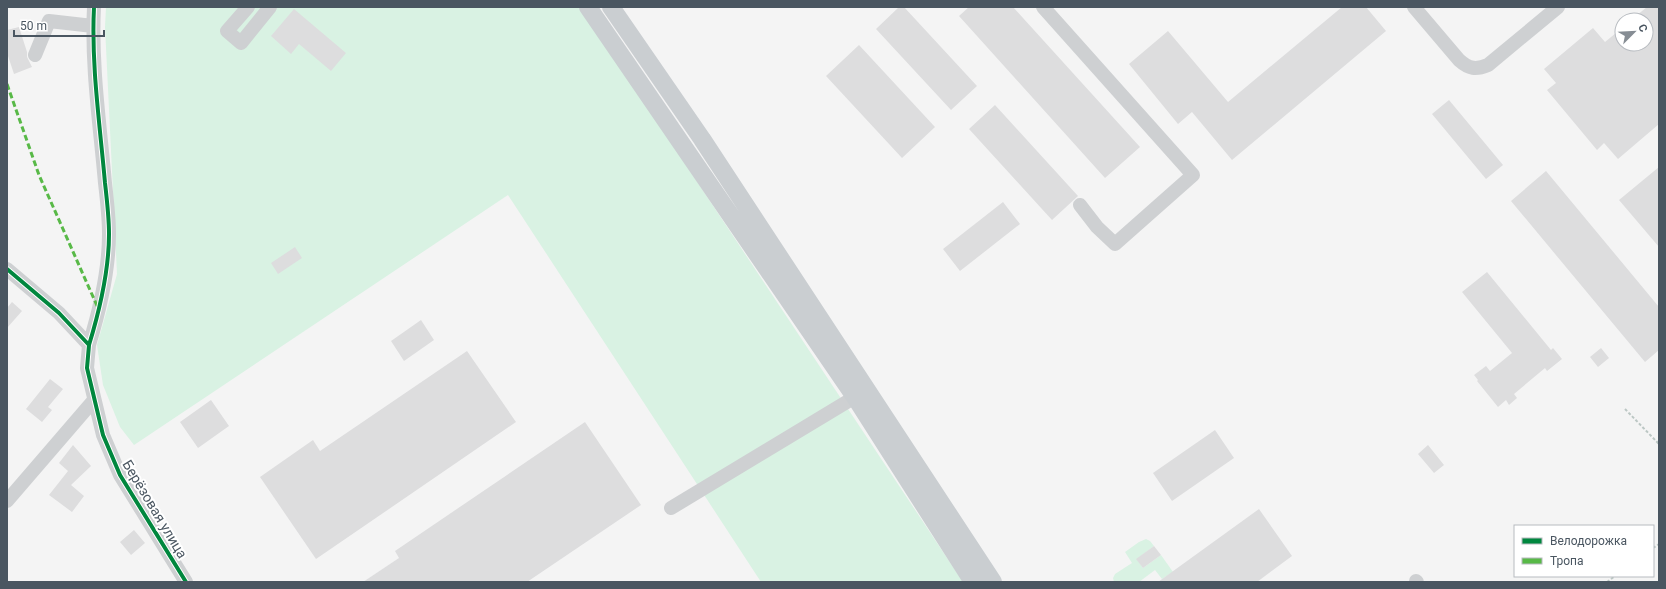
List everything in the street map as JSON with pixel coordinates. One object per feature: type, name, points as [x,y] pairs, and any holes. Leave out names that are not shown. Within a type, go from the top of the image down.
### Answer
[{"type":"main road","points":[[588,7],[855,397],[973,582]]},
{"type":"main road","points":[[612,7],[706,146],[993,582]]},
{"type":"street","name":"Берёзовая улица","points":[[94,7],[94,26],[110,234],[107,272],[99,310],[89,345],[87,368],[103,435],[120,475],[186,582]]},
{"type":"street","points":[[248,7],[227,31],[240,43],[270,7]]},
{"type":"street","points":[[1043,7],[1193,175],[1115,244],[1097,227],[1080,205]]},
{"type":"street","points":[[1414,7],[1459,60],[1466,66],[1473,69],[1488,65],[1558,7]]},
{"type":"street","points":[[35,55],[49,21],[94,26]]},
{"type":"street","points":[[7,269],[59,313],[89,345]]},
{"type":"street","points":[[671,508],[855,397]]},
{"type":"street","points":[[7,501],[94,400]]},
{"type":"path","points":[[1625,408],[1659,444]]},
{"type":"green space","points":[[106,7],[581,7],[963,582],[761,582],[508,195],[134,445],[120,427],[103,385],[97,345],[117,274],[105,27]]},
{"type":"green space","points":[[1146,539],[1154,546],[1137,559],[1143,568],[1161,555],[1173,572],[1162,579],[1155,570],[1139,582],[1114,582],[1113,578],[1115,574],[1132,563],[1125,552]]},
{"type":"building","points":[[899,7],[904,7],[977,86],[951,110],[876,29]]},
{"type":"building","points":[[969,7],[1013,7],[1140,147],[1105,178],[959,16]]},
{"type":"building","points":[[1342,7],[1366,7],[1386,31],[1232,160],[1192,112],[1178,124],[1129,64],[1168,31],[1228,102]]},
{"type":"building","points":[[1647,7],[1659,7],[1659,124],[1618,159],[1604,143],[1597,150],[1547,90],[1556,83],[1544,69],[1593,28],[1605,42],[1614,35],[1614,52],[1654,52],[1654,12],[1641,12]]},
{"type":"building","points":[[294,9],[346,53],[331,71],[299,44],[291,54],[271,36]]},
{"type":"building","points":[[19,27],[27,52],[27,57],[32,67],[14,74],[7,53],[7,30]]},
{"type":"building","points":[[859,45],[935,127],[902,158],[826,76]]},
{"type":"building","points":[[1449,100],[1503,165],[1486,179],[1432,114]]},
{"type":"building","points":[[995,105],[1078,196],[1052,220],[969,129]]},
{"type":"building","points":[[1659,167],[1659,247],[1619,200]]},
{"type":"building","points":[[1546,171],[1659,307],[1659,350],[1645,362],[1511,201]]},
{"type":"building","points":[[1003,202],[1020,224],[960,271],[943,249]]},
{"type":"building","points":[[295,247],[302,258],[278,274],[271,263]]},
{"type":"building","points":[[1487,272],[1551,350],[1553,348],[1562,359],[1547,371],[1545,368],[1514,394],[1517,398],[1509,405],[1506,400],[1498,407],[1474,375],[1486,366],[1490,371],[1512,353],[1462,292]]},
{"type":"building","points":[[12,302],[22,311],[7,328],[7,308]]},
{"type":"building","points":[[421,320],[434,340],[404,361],[391,341]]},
{"type":"building","points":[[1601,348],[1609,358],[1598,367],[1590,357]]},
{"type":"building","points":[[467,351],[516,422],[316,559],[260,477],[313,440],[320,451]]},
{"type":"building","points":[[50,379],[63,389],[48,407],[52,410],[42,422],[26,409]]},
{"type":"building","points":[[211,400],[229,426],[198,448],[180,422]]},
{"type":"building","points":[[585,422],[641,505],[527,582],[363,582],[399,558],[395,551]]},
{"type":"building","points":[[1215,430],[1234,458],[1172,501],[1153,473]]},
{"type":"building","points":[[73,445],[91,466],[71,485],[84,496],[72,512],[49,495],[68,471],[59,463]]},
{"type":"building","points":[[1428,445],[1444,465],[1434,473],[1418,454]]},
{"type":"building","points":[[1259,509],[1292,556],[1257,582],[1158,582]]},
{"type":"building","points":[[134,530],[145,543],[131,555],[120,542]]},
{"type":"building","points":[[1154,546],[1161,555],[1143,568],[1136,559]]},
{"type":"marked path","points":[[7,84],[39,175],[98,308]]},
{"type":"cycle path","points":[[89,345],[97,318],[106,276],[109,248],[108,208],[95,73],[93,29],[94,7]]},
{"type":"cycle path","points":[[7,269],[59,313],[89,345],[87,368],[103,435],[120,475],[186,582]]}]
